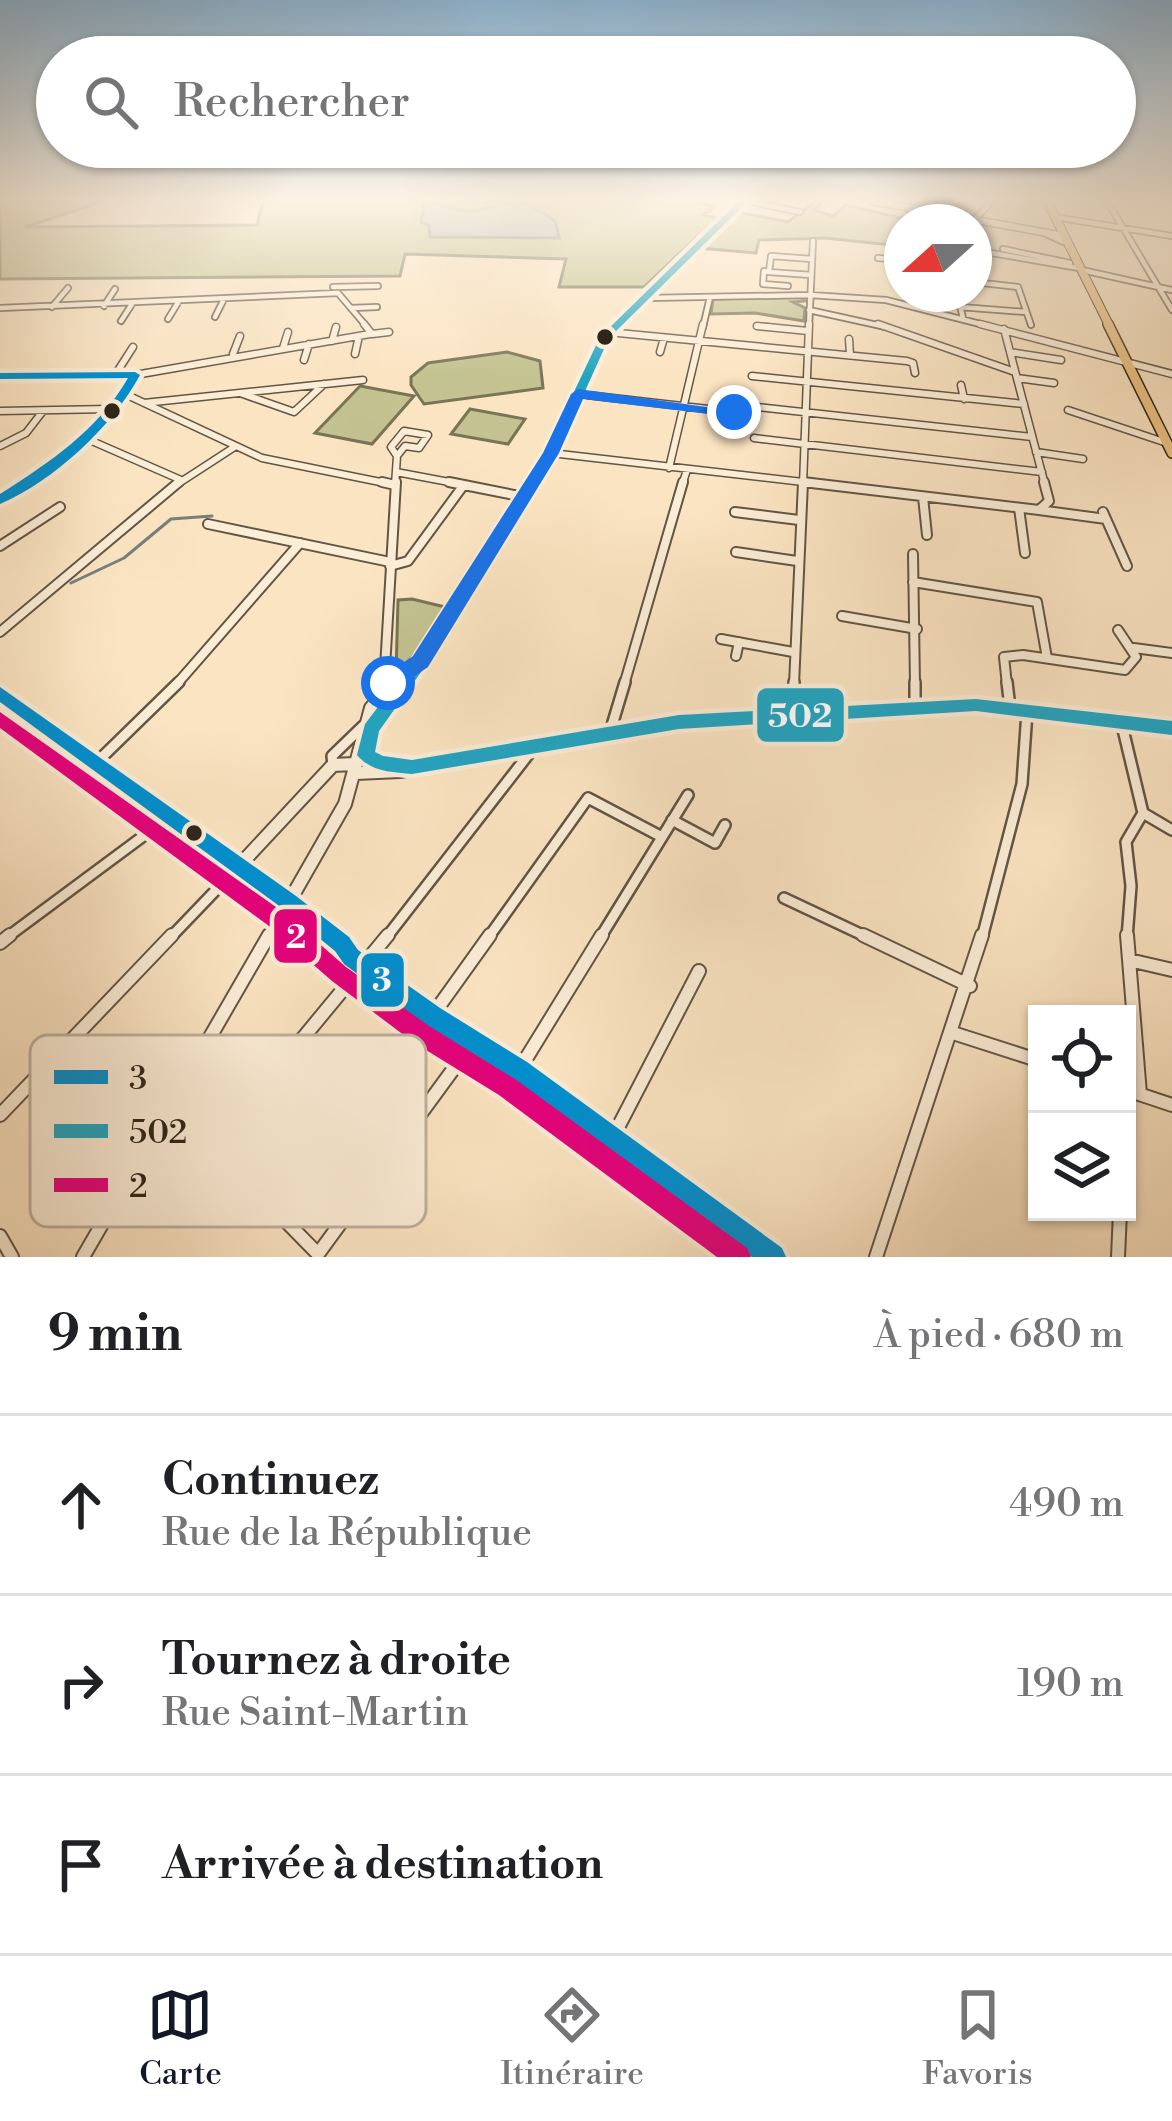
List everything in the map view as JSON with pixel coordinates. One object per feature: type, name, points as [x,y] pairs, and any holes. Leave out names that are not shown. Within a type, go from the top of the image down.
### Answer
[{"type":"main road","points":[[1075,260],[1170,448]]},
{"type":"street","points":[[365,764],[358,739],[363,727],[390,686],[421,662],[524,497],[551,453],[608,332],[684,260]]},
{"type":"street","points":[[769,272],[771,260]]},
{"type":"street","points":[[794,718],[812,260]]},
{"type":"street","points":[[1003,260],[1079,267]]},
{"type":"street","points":[[1048,260],[1172,290]]},
{"type":"street","points":[[1140,260],[1172,310]]},
{"type":"street","points":[[788,286],[763,284],[764,272],[811,275]]},
{"type":"street","points":[[992,281],[1018,287],[1030,325]]},
{"type":"street","points":[[3,310],[242,298],[288,291],[314,294],[378,286]]},
{"type":"street","points":[[51,308],[68,287]]},
{"type":"street","points":[[150,303],[159,288]]},
{"type":"street","points":[[196,300],[203,288]]},
{"type":"street","points":[[242,298],[246,288]]},
{"type":"street","points":[[334,288],[372,334]]},
{"type":"street","points":[[104,305],[115,289]]},
{"type":"street","points":[[308,308],[314,294]]},
{"type":"street","points":[[644,298],[810,295],[884,302]]},
{"type":"street","points":[[262,312],[269,296]]},
{"type":"street","points":[[669,468],[710,297]]},
{"type":"street","points":[[215,317],[224,299]]},
{"type":"street","points":[[168,319],[179,302]]},
{"type":"street","points":[[121,321],[132,304]]},
{"type":"street","points":[[351,308],[377,307]]},
{"type":"street","points":[[992,309],[1026,312]]},
{"type":"street","points":[[809,310],[856,316],[1016,375],[1054,383]]},
{"type":"street","points":[[939,312],[1172,374]]},
{"type":"street","points":[[961,312],[963,318]]},
{"type":"street","points":[[757,326],[808,331]]},
{"type":"street","points":[[332,340],[336,327]]},
{"type":"street","points":[[1004,329],[1049,501],[1039,510]]},
{"type":"street","points":[[283,348],[288,332]]},
{"type":"street","points":[[0,376],[135,375],[389,332]]},
{"type":"street","points":[[608,332],[911,362],[915,373]]},
{"type":"street","points":[[232,356],[240,336]]},
{"type":"street","points":[[355,354],[359,336]]},
{"type":"street","points":[[660,352],[664,338]]},
{"type":"street","points":[[849,339],[850,355]]},
{"type":"street","points":[[304,360],[309,344]]},
{"type":"street","points":[[118,372],[133,347]]},
{"type":"street","points":[[254,366],[259,352]]},
{"type":"street","points":[[1010,352],[1061,360]]},
{"type":"street","points":[[201,372],[206,360]]},
{"type":"street","points":[[0,500],[58,464],[125,394],[135,375]]},
{"type":"street","points":[[752,376],[1024,404]]},
{"type":"street","points":[[143,403],[363,380]]},
{"type":"street","points":[[240,392],[294,412],[326,383]]},
{"type":"street","points":[[961,385],[964,398]]},
{"type":"street","points":[[125,394],[262,458],[395,485]]},
{"type":"street","points":[[578,394],[734,412],[740,405],[1032,437]]},
{"type":"street","points":[[0,412],[110,409]]},
{"type":"street","points":[[0,446],[26,433],[44,410]]},
{"type":"street","points":[[1068,410],[1170,448]]},
{"type":"street","points":[[211,1035],[289,902],[305,883],[365,764],[367,736],[390,686],[390,564],[397,455],[405,446],[419,448],[428,435],[404,431],[391,447],[397,455]]},
{"type":"street","points":[[84,438],[182,480]]},
{"type":"street","points":[[754,438],[1042,472]]},
{"type":"street","points":[[0,632],[182,480],[236,446]]},
{"type":"street","points":[[1036,452],[1083,459]]},
{"type":"street","points":[[551,453],[1105,516],[1127,566]]},
{"type":"street","points":[[610,732],[687,470]]},
{"type":"street","points":[[396,472],[524,497]]},
{"type":"street","points":[[208,524],[390,564],[408,561],[464,485]]},
{"type":"street","points":[[922,497],[927,535]]},
{"type":"street","points":[[0,546],[60,508]]},
{"type":"street","points":[[1019,508],[1024,553]]},
{"type":"street","points":[[735,512],[799,520]]},
{"type":"street","points":[[97,762],[205,657],[300,543]]},
{"type":"street","points":[[736,552],[797,561]]},
{"type":"street","points":[[913,554],[915,709]]},
{"type":"street","points":[[913,582],[1036,602],[1047,658]]},
{"type":"street","points":[[842,616],[916,629]]},
{"type":"street","points":[[1118,630],[1134,648],[1172,653]]},
{"type":"street","points":[[721,639],[793,652]]},
{"type":"street","points":[[736,656],[739,642]]},
{"type":"street","points":[[1010,708],[1004,657],[1126,670],[1133,666],[1134,648]]},
{"type":"street","points":[[0,693],[289,902],[432,1016],[519,1070],[773,1257]]},
{"type":"street","points":[[0,715],[14,704]]},
{"type":"street","points":[[76,1035],[333,765],[412,767],[680,722],[915,709],[1010,708],[1172,728]]},
{"type":"street","points":[[876,1257],[970,986],[1019,797],[1029,733],[1027,711]]},
{"type":"street","points":[[1121,722],[1143,813],[1126,842],[1131,1005]]},
{"type":"street","points":[[333,765],[332,756],[363,727]]},
{"type":"street","points":[[307,1035],[536,743]]},
{"type":"street","points":[[519,1070],[688,795]]},
{"type":"street","points":[[432,1016],[588,798],[662,837]]},
{"type":"street","points":[[1143,813],[1172,830]]},
{"type":"street","points":[[0,943],[170,816]]},
{"type":"street","points":[[672,820],[715,843],[725,825]]},
{"type":"street","points":[[784,898],[970,986]]},
{"type":"street","points":[[1129,960],[1172,970]]},
{"type":"street","points":[[613,1139],[699,971]]},
{"type":"street","points":[[953,1033],[1028,1057]]},
{"type":"street","points":[[426,1106],[472,1043]]},
{"type":"street","points":[[0,1114],[30,1083]]},
{"type":"street","points":[[1136,1093],[1172,1105]]},
{"type":"street","points":[[1118,1257],[1120,1221]]},
{"type":"street","points":[[83,1257],[100,1227]]},
{"type":"street","points":[[289,1227],[317,1256],[338,1227]]},
{"type":"street","points":[[0,1236],[12,1257]]},
{"type":"shaded area","points":[[0,260],[404,260],[400,276],[0,279]]},
{"type":"shaded area","points":[[566,260],[673,260],[644,287],[559,287]]},
{"type":"shaded area","points":[[802,297],[805,301],[793,302],[805,308],[804,321],[755,313],[711,314],[713,299]]},
{"type":"shaded area","points":[[507,352],[540,361],[543,388],[424,404],[411,385],[411,377],[428,363]]},
{"type":"shaded area","points":[[360,386],[414,396],[372,444],[315,433]]},
{"type":"shaded area","points":[[470,409],[525,419],[508,444],[451,434]]},
{"type":"shaded area","points":[[398,600],[445,607],[396,675]]},
{"type":"waterway","points":[[71,583],[124,558],[171,519],[212,516]]},
{"type":"transit line","name":"502","points":[[684,260],[605,337],[551,453],[421,661],[371,729],[366,755],[380,763],[412,767],[679,722],[976,705],[1172,728]]},
{"type":"transit line","name":"3","points":[[0,376],[135,375]]},
{"type":"transit line","name":"3","points":[[0,500],[94,431],[135,375]]},
{"type":"transit line","name":"3","points":[[0,693],[289,902],[342,944],[351,957],[432,1016],[519,1070],[773,1257]]},
{"type":"transit line","name":"2","points":[[0,719],[276,919],[339,974],[423,1035]]},
{"type":"transit line","name":"2","points":[[426,1037],[507,1087],[738,1257]]},
{"type":"route","points":[[388,683],[421,662],[551,453],[578,394],[734,412]]}]
